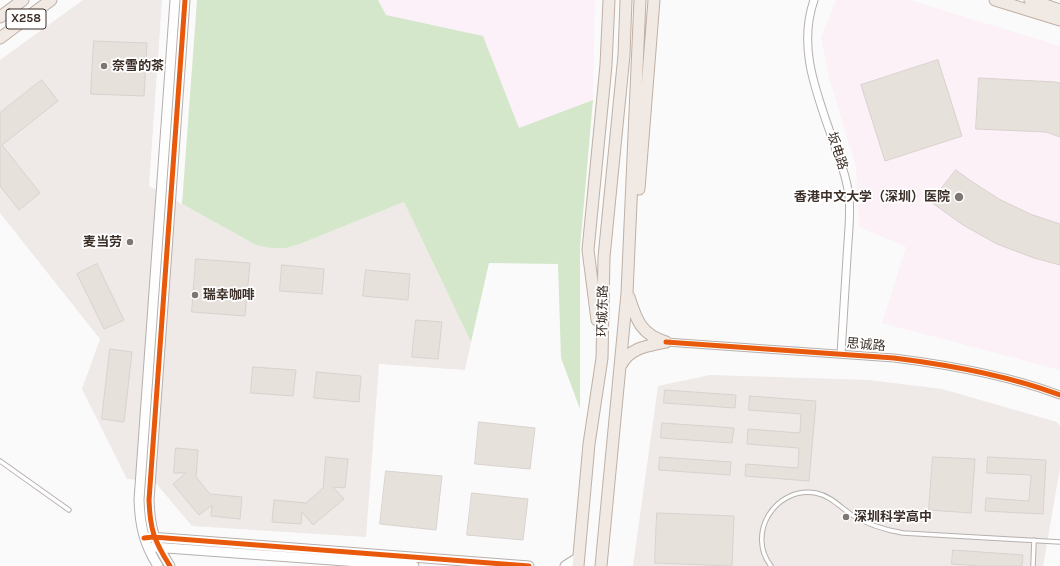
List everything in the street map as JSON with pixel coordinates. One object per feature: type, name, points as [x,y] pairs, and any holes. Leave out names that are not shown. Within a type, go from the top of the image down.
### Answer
[{"type":"main road","name":"X258","points":[[0,17],[23,0]]},
{"type":"main road","name":"X258","points":[[0,38],[51,0]]},
{"type":"main road","points":[[602,358],[588,250],[606,64],[609,0]]},
{"type":"main road","name":"环城东路","points":[[578,562],[589,444],[602,358],[604,257],[624,55],[626,0]]},
{"type":"main road","name":"环城东路","points":[[601,566],[627,293],[640,0]]},
{"type":"main road","points":[[654,0],[633,253],[627,293],[635,316],[642,327],[655,338],[666,342]]},
{"type":"main road","points":[[995,0],[1060,20]]},
{"type":"main road","points":[[1030,0],[1060,10]]},
{"type":"main road","points":[[620,368],[626,358],[634,351],[666,342]]},
{"type":"street","points":[[170,566],[158,547],[149,537],[140,520],[139,500],[175,0]]},
{"type":"street","points":[[158,566],[148,547],[150,519],[149,500],[185,0]]},
{"type":"street","name":"坂电路","points":[[814,0],[807,26],[807,46],[810,66],[844,174],[849,197],[841,354]]},
{"type":"street","name":"思诚路","points":[[666,342],[894,358],[960,367],[1025,384],[1060,396]]},
{"type":"street","points":[[149,537],[529,566]]},
{"type":"street","points":[[148,547],[414,566]]},
{"type":"street","points":[[565,566],[578,562]]},
{"type":"lane","points":[[0,461],[69,510]]},
{"type":"lane","points":[[771,566],[763,551],[762,539],[763,528],[767,517],[773,508],[782,500],[792,495],[804,493],[815,493],[826,496],[851,514],[867,523],[885,530],[903,533],[1060,542]]},
{"type":"lane","points":[[1033,566],[1034,540]]},
{"type":"shaded area","points":[[83,0],[162,0],[149,186],[256,245],[286,248],[300,244],[404,202],[471,342],[465,370],[379,364],[366,537],[192,526],[154,481],[127,479],[82,389],[100,339],[0,213],[0,60]]},
{"type":"shaded area","points":[[378,0],[595,0],[593,100],[519,128],[483,36],[386,15]]},
{"type":"shaded area","name":"香港中文大学（深圳）医院","points":[[836,0],[910,0],[1060,46],[1060,370],[882,323],[906,247],[859,227],[856,167],[829,78],[821,38]]},
{"type":"shaded area","name":"深圳科学高中","points":[[710,375],[869,380],[942,389],[1057,422],[1060,426],[1060,468],[1043,566],[633,566],[658,386]]},
{"type":"green space","points":[[197,0],[378,0],[386,15],[483,36],[519,128],[593,100],[580,248],[580,409],[561,358],[558,264],[489,263],[471,342],[404,202],[300,244],[286,248],[271,248],[256,245],[182,204]]},
{"type":"building","points":[[94,41],[147,43],[144,96],[91,94]]},
{"type":"building","points":[[938,60],[962,136],[885,161],[861,85]]},
{"type":"building","points":[[979,78],[1060,83],[1060,137],[1046,132],[976,129]]},
{"type":"building","points":[[42,80],[58,101],[2,145],[40,193],[19,210],[0,186],[0,113]]},
{"type":"building","points":[[956,170],[999,199],[1030,214],[1060,224],[1060,265],[1034,258],[997,244],[963,225],[931,202]]},
{"type":"building","points":[[196,259],[250,263],[245,316],[192,312]]},
{"type":"building","points":[[97,264],[124,320],[104,329],[77,274]]},
{"type":"building","points":[[282,265],[324,269],[322,294],[280,291]]},
{"type":"building","points":[[366,270],[410,274],[408,300],[363,296]]},
{"type":"building","points":[[416,320],[442,322],[438,359],[412,357]]},
{"type":"building","points":[[110,349],[132,352],[124,422],[102,419]]},
{"type":"building","points":[[253,367],[296,370],[293,396],[251,393]]},
{"type":"building","points":[[317,372],[361,376],[359,402],[314,398]]},
{"type":"building","points":[[665,390],[736,395],[735,408],[664,403]]},
{"type":"building","points":[[750,396],[816,401],[809,481],[745,476],[746,464],[798,468],[799,448],[747,444],[748,429],[800,433],[801,414],[749,410]]},
{"type":"building","points":[[479,422],[535,428],[530,469],[475,464]]},
{"type":"building","points":[[662,423],[734,428],[732,443],[661,438]]},
{"type":"building","points":[[176,448],[198,450],[196,477],[210,494],[242,497],[240,519],[211,516],[212,505],[199,515],[173,484],[186,473],[174,473]]},
{"type":"building","points":[[326,457],[348,459],[345,488],[333,487],[344,499],[313,525],[302,512],[301,524],[272,522],[274,500],[306,503],[323,488]]},
{"type":"building","points":[[660,457],[731,462],[730,475],[659,470]]},
{"type":"building","points":[[933,457],[975,459],[971,513],[929,510]]},
{"type":"building","points":[[988,457],[1046,460],[1043,514],[985,511],[986,498],[1029,501],[1031,475],[987,473]]},
{"type":"building","points":[[386,471],[442,476],[436,530],[380,524]]},
{"type":"building","points":[[472,493],[528,499],[523,540],[467,535]]},
{"type":"building","points":[[657,513],[734,516],[732,566],[655,563]]},
{"type":"building","points":[[953,550],[1023,555],[1022,566],[952,564]]},
{"type":"cycle path","points":[[170,566],[160,549],[154,534],[150,519],[149,500],[185,0]]},
{"type":"cycle path","points":[[666,342],[894,358],[999,376],[1060,395]]},
{"type":"cycle path","points":[[144,538],[153,537],[529,566]]},
{"type":"place","name":"奈雪的茶","points":[[104,66]]},
{"type":"place","name":"香港中文大学（深圳）医院","points":[[959,197]]},
{"type":"place","name":"麦当劳","points":[[130,242]]},
{"type":"place","name":"瑞幸咖啡","points":[[195,295]]},
{"type":"place","name":"深圳科学高中","points":[[846,517]]}]
